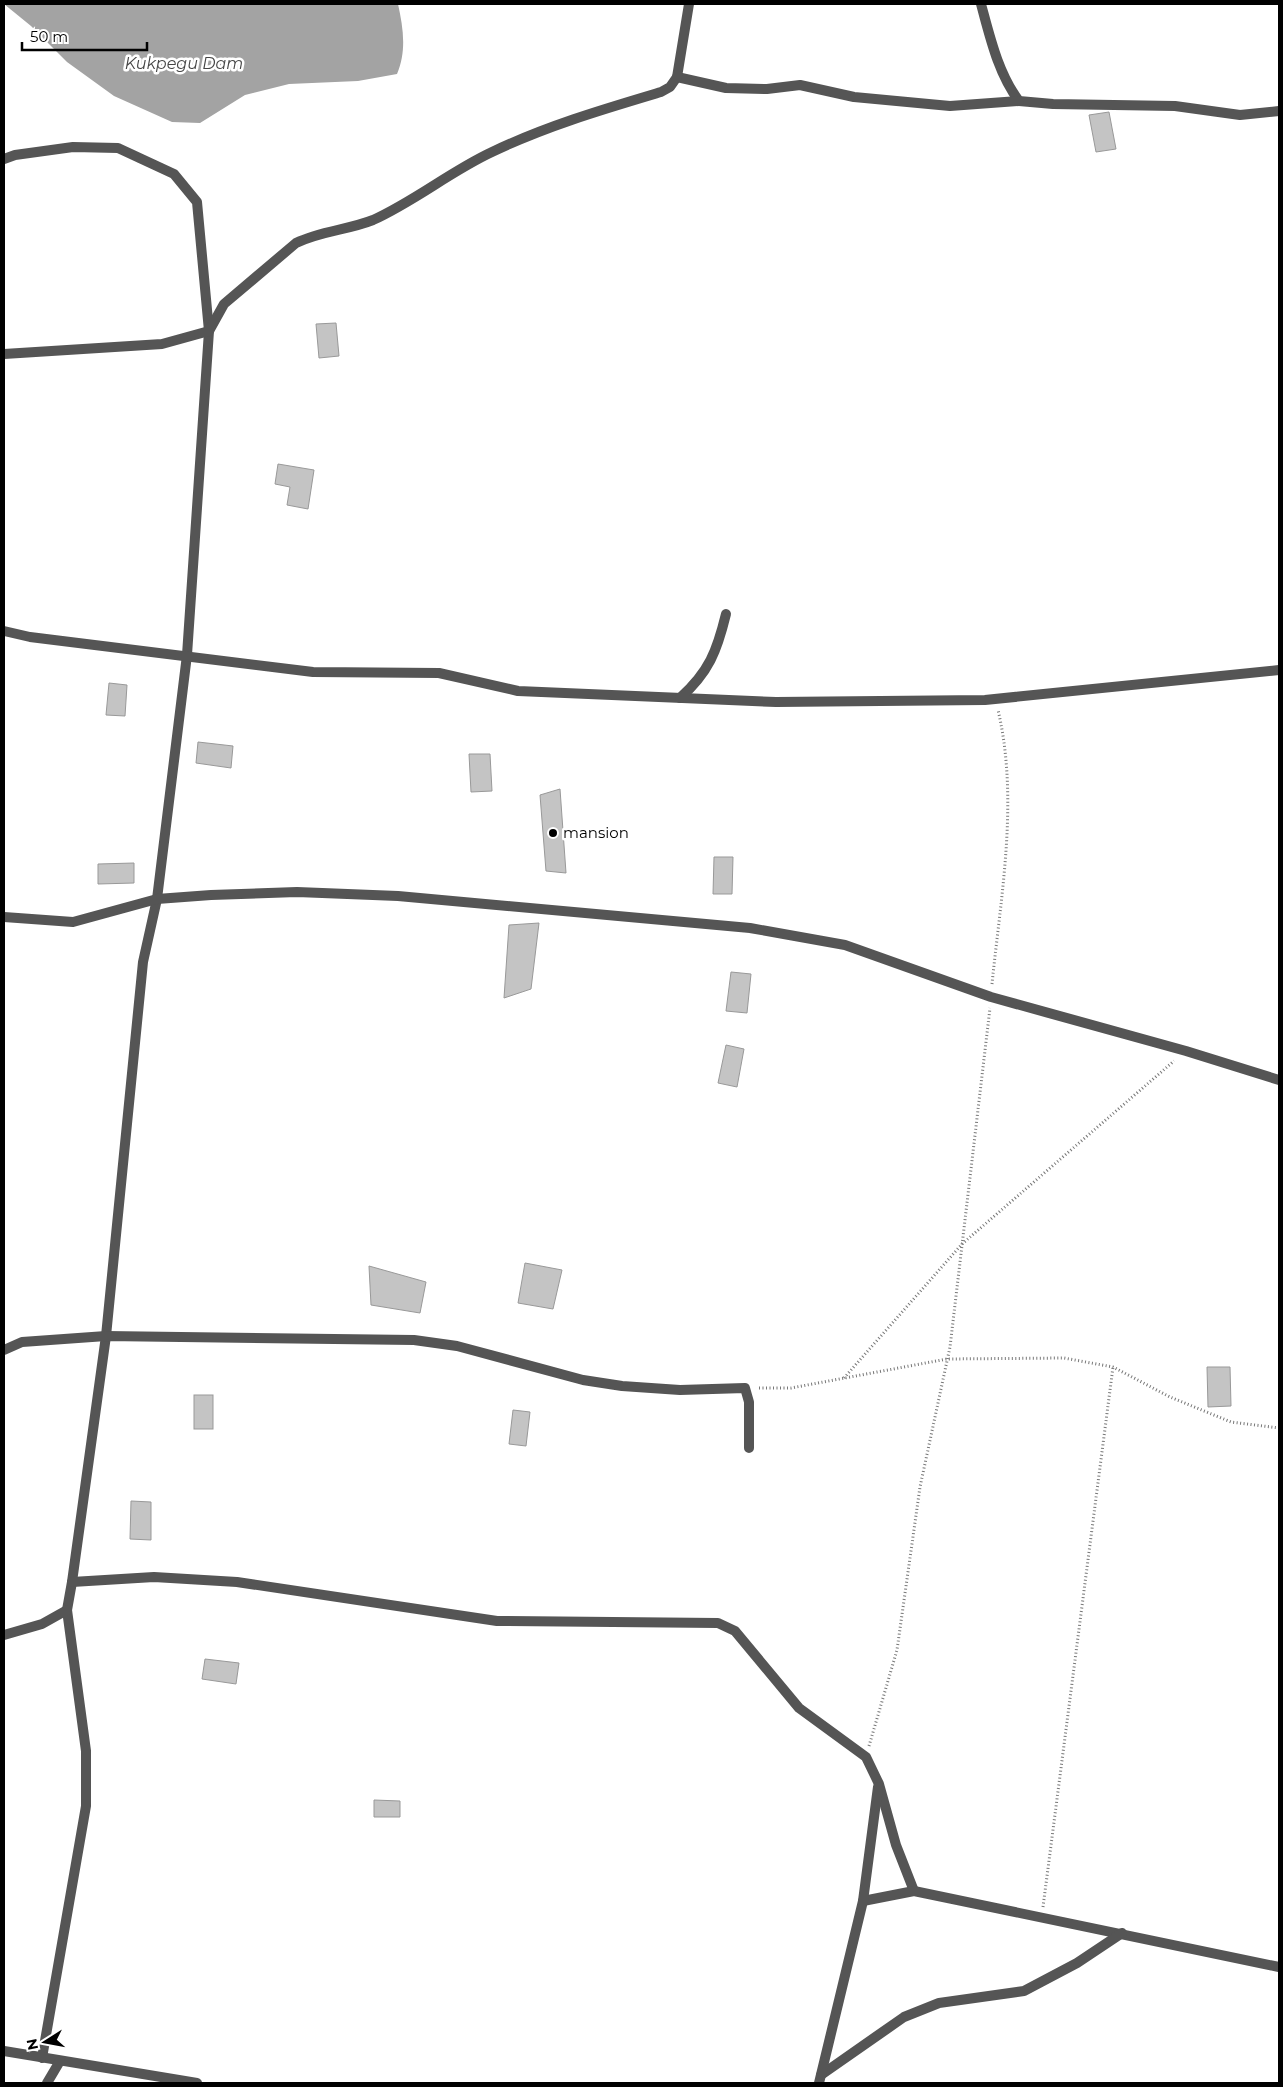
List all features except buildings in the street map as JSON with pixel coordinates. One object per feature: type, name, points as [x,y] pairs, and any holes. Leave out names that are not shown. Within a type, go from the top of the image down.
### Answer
[{"type":"street","points":[[4,354],[162,344],[209,331],[224,304],[296,243],[305,238],[346,229],[373,220],[409,201],[491,152],[545,130],[661,92],[670,87],[677,77],[689,4]]},
{"type":"street","points":[[982,4],[990,39],[1008,86],[1019,100]]},
{"type":"street","points":[[677,77],[726,88],[768,89],[800,85],[854,97],[950,106],[1019,100],[1053,104],[1175,106],[1240,115],[1279,111]]},
{"type":"street","points":[[4,159],[15,155],[73,147],[118,148],[174,174],[197,202],[209,331],[188,655],[156,899],[144,962],[106,1336],[67,1610],[86,1750],[86,1806],[42,2058]]},
{"type":"street","points":[[680,698],[699,681],[713,659],[726,614]]},
{"type":"street","points":[[4,631],[30,638],[188,655],[313,672],[439,673],[518,691],[776,702],[996,700],[1279,670]]},
{"type":"street","points":[[4,917],[73,922],[156,899],[297,892],[398,896],[750,928],[845,945],[991,997],[1186,1051],[1279,1080]]},
{"type":"street","points":[[4,1350],[22,1342],[106,1336],[433,1341],[583,1380],[622,1386],[680,1390],[745,1388],[749,1402],[750,1448]]},
{"type":"street","points":[[72,1582],[154,1577],[237,1582],[497,1621],[718,1623],[735,1630],[799,1708],[866,1757],[879,1784],[896,1845],[914,1891]]},
{"type":"street","points":[[4,1634],[42,1624],[67,1610]]},
{"type":"street","points":[[820,2079],[862,1901],[879,1784]]},
{"type":"street","points":[[862,1901],[914,1891],[1042,1916],[1279,1967]]},
{"type":"street","points":[[820,2079],[904,2017],[939,2003],[1024,1992],[1077,1963],[1122,1933]]},
{"type":"street","points":[[4,2051],[196,2083]]},
{"type":"street","points":[[47,2083],[60,2061]]},
{"type":"path","points":[[866,1757],[898,1650],[920,1487],[947,1359],[962,1244],[991,997],[1008,816],[1005,738],[996,700]]},
{"type":"path","points":[[843,1379],[962,1244],[1186,1051]]},
{"type":"path","points":[[745,1388],[791,1388],[947,1359],[1064,1358],[1113,1367],[1170,1397],[1231,1422],[1279,1428]]},
{"type":"path","points":[[1042,1916],[1113,1367]]},
{"type":"water","name":"Kukpegu Dam","points":[[4,4],[398,4],[403,30],[402,56],[397,74],[358,81],[289,84],[245,95],[200,123],[172,122],[114,96],[67,62],[31,26]]},
{"type":"place","name":"mansion","points":[[553,833]]}]
